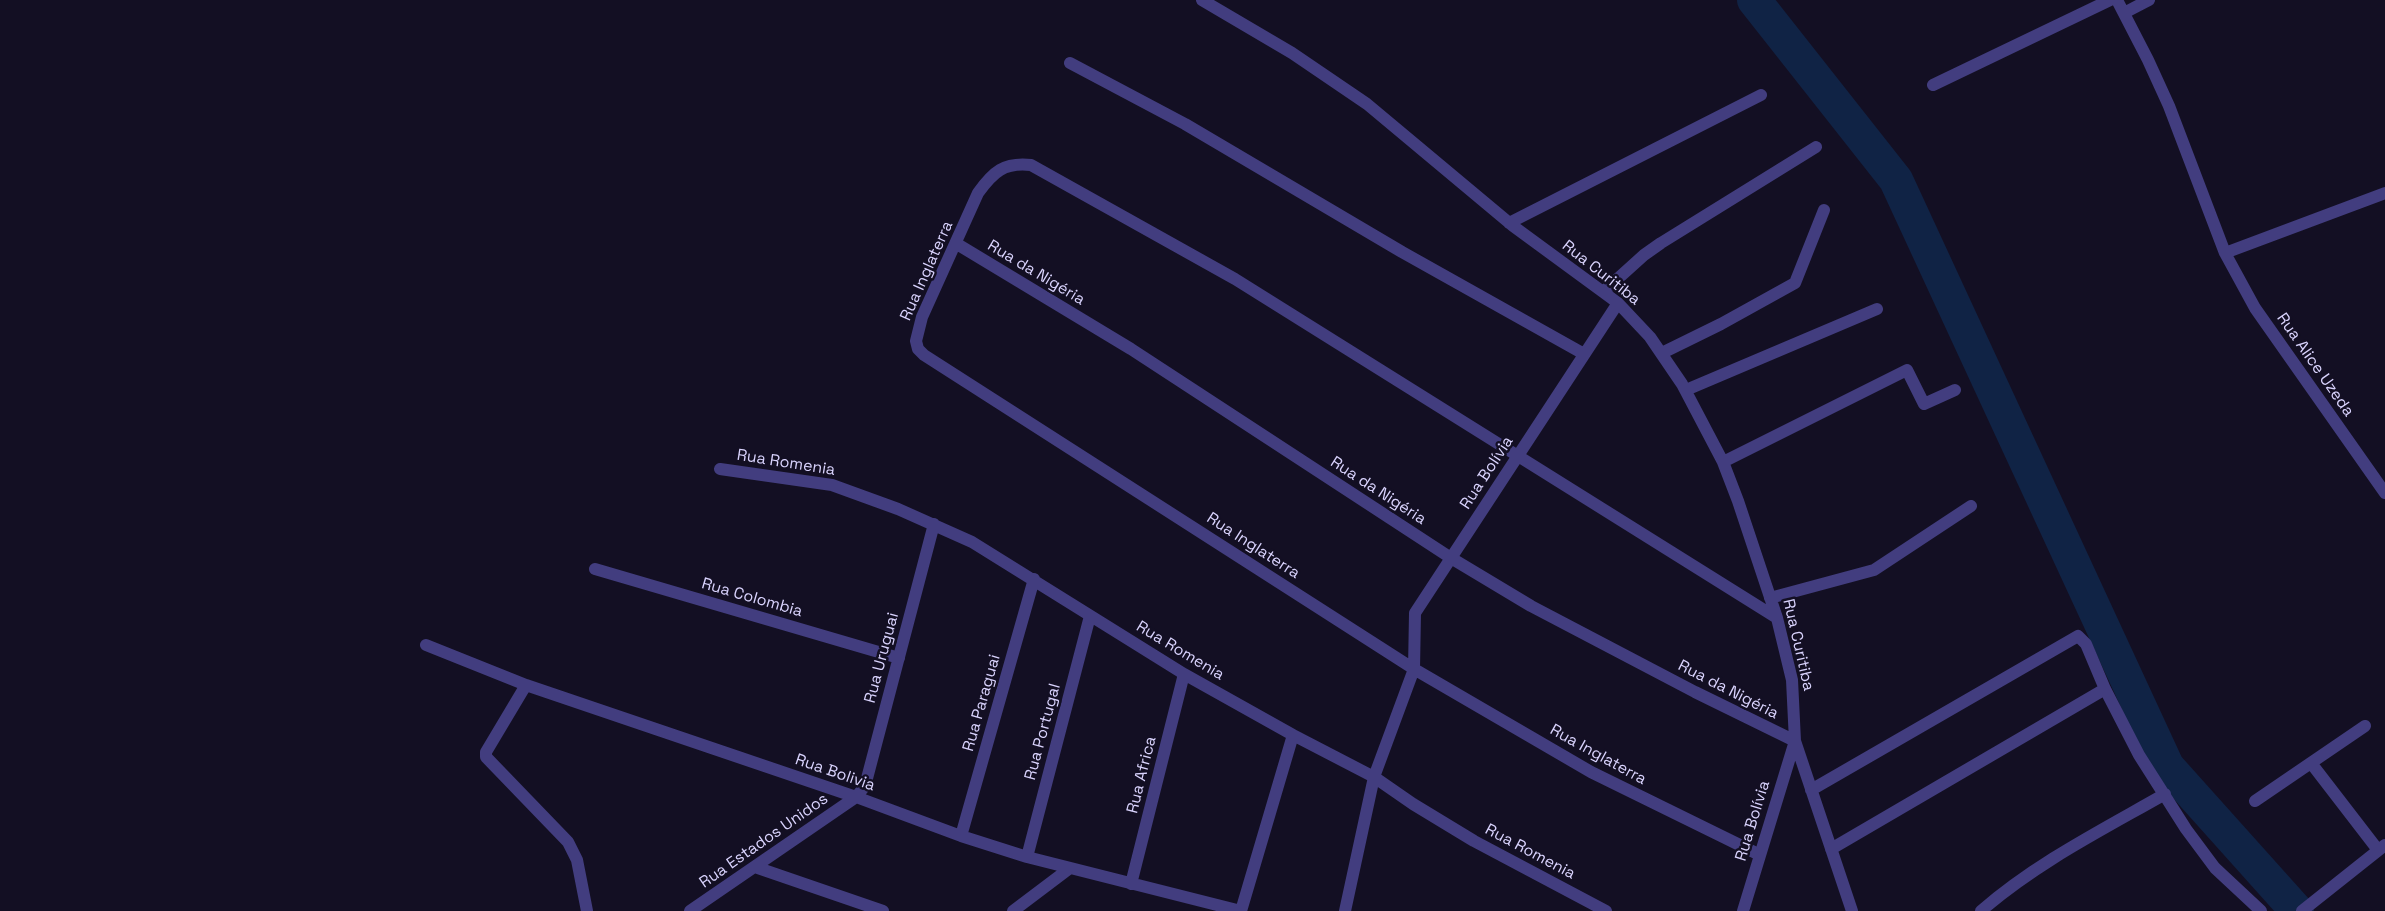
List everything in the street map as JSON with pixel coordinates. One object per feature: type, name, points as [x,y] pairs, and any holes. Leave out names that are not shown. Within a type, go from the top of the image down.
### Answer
[{"type":"street","points":[[1933,85],[2110,0]]},
{"type":"street","name":"Rua Alice Uzeda","points":[[2117,0],[2148,60],[2168,106],[2225,253],[2255,308],[2385,493]]},
{"type":"street","points":[[2124,14],[2149,0]]},
{"type":"street","name":"Rua Curitiba","points":[[1208,1],[1292,53],[1367,104],[1509,223],[1618,303],[1638,322],[1662,353],[1686,390],[1723,462],[1748,528],[1777,618],[1792,680],[1795,741]]},
{"type":"street","points":[[1070,63],[1178,120],[1394,247],[1584,354]]},
{"type":"street","points":[[1509,223],[1762,95]]},
{"type":"street","points":[[1603,292],[1644,254],[1661,242],[1816,147]]},
{"type":"street","name":"Rua Inglaterra","points":[[1760,855],[1591,772],[1414,669],[924,355],[918,349],[916,342],[922,317],[957,244],[978,194],[987,180],[1008,165],[1031,165],[1190,252],[1777,618]]},
{"type":"street","points":[[2225,253],[2385,193]]},
{"type":"street","points":[[1662,353],[1721,324],[1795,283],[1824,210]]},
{"type":"street","name":"Rua da Nigéria","points":[[957,244],[1131,349],[1451,558],[1531,606],[1695,692],[1795,741]]},
{"type":"street","name":"Rua Bolívia","points":[[1345,911],[1374,777],[1414,669],[1415,613],[1618,303]]},
{"type":"street","points":[[1686,390],[1877,310]]},
{"type":"street","points":[[1723,462],[1906,370],[1924,404],[1955,390]]},
{"type":"street","name":"Rua Romenia","points":[[720,469],[832,485],[934,524],[992,552],[1184,674],[1293,735],[1374,777],[1466,837],[1606,911]]},
{"type":"street","points":[[1770,598],[1874,570],[1970,506]]},
{"type":"street","name":"Rua Uruguai","points":[[856,797],[868,778],[934,524]]},
{"type":"street","name":"Rua Colombia","points":[[595,569],[899,658]]},
{"type":"street","name":"Rua Paraguai","points":[[961,836],[1034,579]]},
{"type":"street","name":"Rua Portugal","points":[[1027,857],[1090,616]]},
{"type":"street","points":[[1811,790],[2078,636],[2083,639],[2105,689],[2140,755],[2202,852],[2261,911]]},
{"type":"street","name":"Rua Bolivia","points":[[426,645],[526,685],[856,797],[961,836],[1027,857],[1241,911]]},
{"type":"street","name":"Rua Africa","points":[[1131,884],[1184,674]]},
{"type":"street","points":[[526,685],[486,752],[488,761],[530,801],[573,848],[587,911]]},
{"type":"street","points":[[1831,849],[2105,689]]},
{"type":"street","points":[[2255,801],[2365,726]]},
{"type":"street","points":[[1241,911],[1293,735]]},
{"type":"street","points":[[1795,741],[1852,911]]},
{"type":"street","name":"Rua Bolívia","points":[[1743,911],[1795,741]]},
{"type":"street","points":[[2302,911],[2382,848],[2311,763]]},
{"type":"street","points":[[1981,911],[2001,894],[2048,861],[2165,794]]},
{"type":"street","name":"Rua Estados Unidos","points":[[690,911],[856,797]]},
{"type":"street","points":[[755,867],[883,911]]},
{"type":"street","points":[[1013,911],[1070,868]]},
{"type":"waterway","points":[[1754,0],[1896,180],[2167,766],[2297,911]]}]
